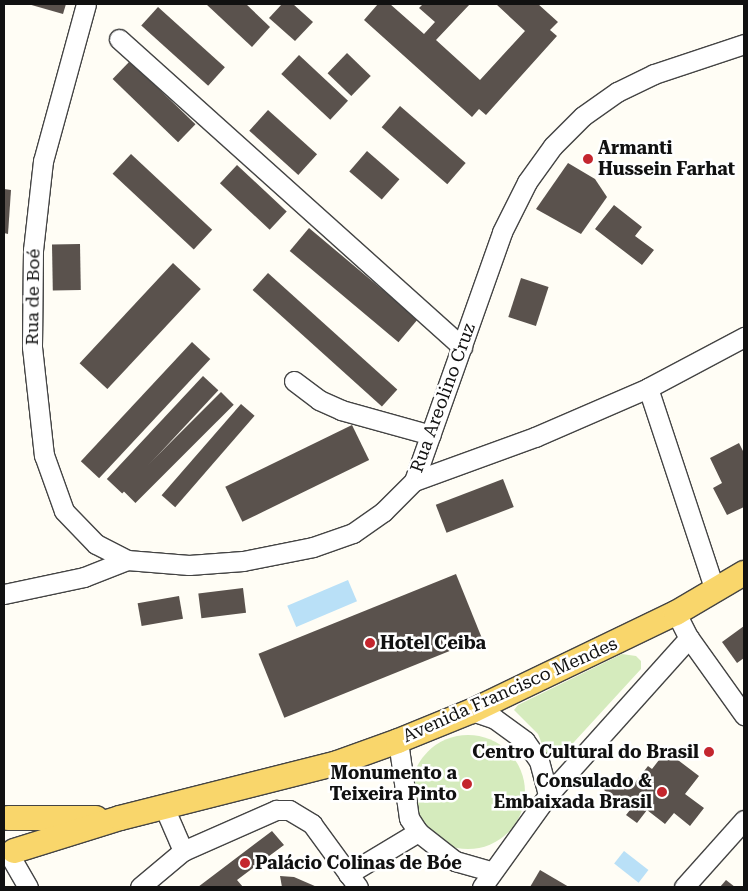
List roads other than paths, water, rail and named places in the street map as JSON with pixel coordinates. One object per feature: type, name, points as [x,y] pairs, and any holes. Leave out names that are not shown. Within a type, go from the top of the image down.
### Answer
[{"type":"main road","name":"Avenida Francisco Mendes","points":[[120,818],[337,763],[398,741],[472,711],[676,613],[744,573]]},
{"type":"main road","points":[[6,816],[120,818]]},
{"type":"main road","points":[[6,816],[15,827],[17,839],[9,856]]},
{"type":"main road","points":[[9,856],[120,818]]},
{"type":"street","name":"Rua de Boé","points":[[86,4],[43,161],[33,250],[32,347],[44,454],[64,511],[96,544],[127,560]]},
{"type":"street","points":[[119,39],[462,347]]},
{"type":"street","name":"Rua Areolino Cruz","points":[[4,594],[84,578],[127,560],[189,565],[243,560],[313,547],[353,533],[383,512],[414,481],[502,232],[527,182],[553,146],[584,116],[617,92],[654,74],[744,44]]},
{"type":"street","points":[[414,481],[535,437],[648,388],[744,337]]},
{"type":"street","points":[[294,381],[319,400],[341,410],[431,435]]},
{"type":"street","points":[[648,388],[715,591]]},
{"type":"street","points":[[676,613],[689,638],[744,715]]},
{"type":"street","points":[[398,741],[409,818],[418,832],[454,861],[486,879],[548,795],[689,638]]},
{"type":"street","points":[[472,711],[495,719],[525,741],[539,761],[548,795]]},
{"type":"street","points":[[164,807],[183,851]]},
{"type":"street","points":[[140,887],[183,851],[276,810],[289,810],[312,824],[353,881],[418,832]]},
{"type":"street","points":[[684,887],[744,820]]},
{"type":"street","points":[[9,856],[28,887]]},
{"type":"water","points":[[348,580],[357,601],[296,627],[287,606]]},
{"type":"water","points":[[624,851],[648,870],[639,883],[614,864]]},
{"type":"place","name":"Armanti Hussein Farhat","points":[[588,159]]},
{"type":"place","name":"Hotel Ceiba","points":[[370,643]]},
{"type":"place","name":"Centro Cultural do Brasil","points":[[709,752]]},
{"type":"place","name":"Monumento a Teixeira Pinto","points":[[467,784]]},
{"type":"place","name":"Consulado & Embaixada Brasil","points":[[662,792]]},
{"type":"place","name":"Palácio Colinas de Bóe","points":[[245,863]]}]
